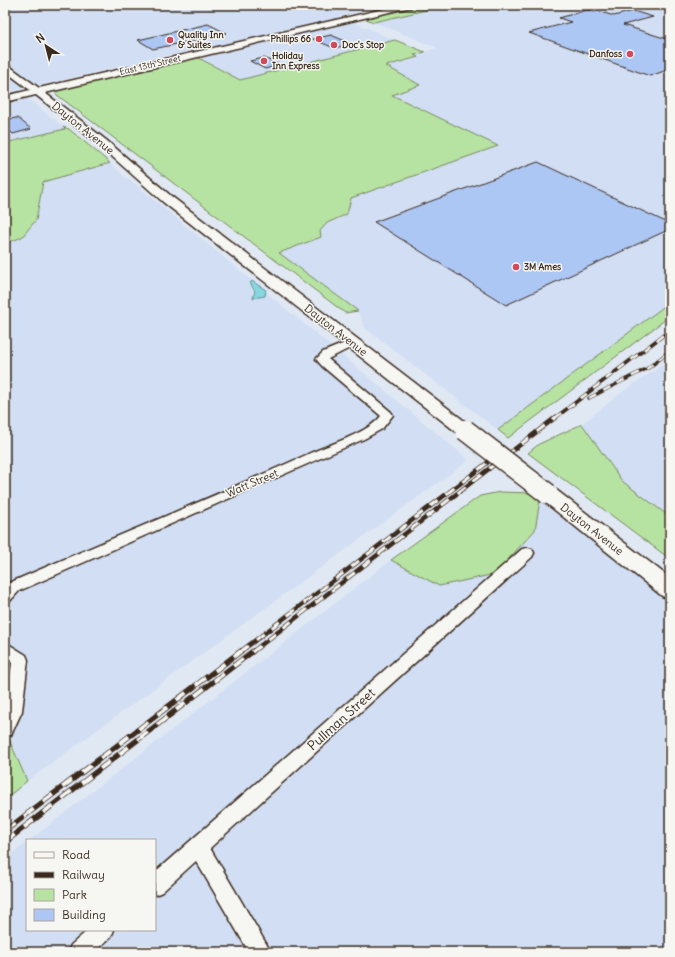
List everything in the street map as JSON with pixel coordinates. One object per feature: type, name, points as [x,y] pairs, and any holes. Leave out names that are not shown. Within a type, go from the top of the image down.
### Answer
[{"type":"main road","name":"East 13th Street","points":[[5,99],[34,90],[396,5]]},
{"type":"main road","name":"East 13th Street","points":[[5,94],[34,90],[411,5]]},
{"type":"main road","name":"Dayton Avenue","points":[[5,66],[102,142],[167,199],[670,590]]},
{"type":"street","name":"Watt Street","points":[[5,597],[14,587],[364,434],[381,423],[386,419],[387,415],[322,359],[327,354],[352,343]]},
{"type":"street","name":"Pullman Street","points":[[156,884],[199,848],[527,553]]},
{"type":"street","points":[[5,649],[20,660],[14,711],[5,729]]},
{"type":"street","points":[[199,848],[260,952]]},
{"type":"street","points":[[78,952],[103,931]]},
{"type":"shaded area","points":[[5,5],[388,5],[339,16],[395,40],[240,80],[188,51],[5,93],[5,63],[7,62],[5,60]]},
{"type":"shaded area","points":[[448,5],[670,5],[670,302],[498,430],[365,328],[358,311],[278,253],[321,237],[320,231],[327,223],[347,214],[351,198],[498,146],[392,94],[419,85],[385,66],[417,57],[413,55],[438,48],[374,22]]},
{"type":"shaded area","points":[[20,97],[27,98],[66,129],[5,143],[5,100]]},
{"type":"shaded area","points":[[110,163],[127,179],[129,179],[469,460],[27,781],[5,730],[5,246],[22,237],[36,220],[43,182]]},
{"type":"shaded area","points":[[670,360],[670,517],[622,481],[582,424],[621,393]]},
{"type":"shaded area","points":[[540,500],[670,604],[670,952],[5,952],[5,859],[26,843],[26,931],[156,931],[156,839],[31,839],[391,560],[407,567],[535,530]]},
{"type":"green space","points":[[418,5],[448,5],[374,22],[366,19],[370,16]]},
{"type":"green space","points":[[395,40],[425,52],[414,55],[418,57],[386,66],[420,85],[392,95],[498,146],[351,198],[347,214],[327,223],[320,231],[321,237],[279,253],[358,311],[345,313],[57,95],[54,90],[197,57],[240,80]]},
{"type":"green space","points":[[63,127],[69,129],[110,163],[43,182],[36,220],[22,237],[5,244],[5,143],[65,129]]},
{"type":"green space","points":[[670,302],[670,316],[508,438],[498,430]]},
{"type":"green space","points":[[582,424],[622,481],[670,517],[670,559],[528,453],[539,444]]},
{"type":"green space","points":[[500,492],[532,493],[540,500],[535,530],[495,574],[439,586],[391,560],[480,496]]},
{"type":"green space","points":[[5,730],[27,781],[5,799]]},
{"type":"water","points":[[252,281],[266,290],[265,296],[253,298],[255,291],[250,283]]},
{"type":"building","name":"Danfoss","points":[[587,10],[594,12],[598,11],[614,16],[633,11],[653,17],[623,25],[670,40],[670,69],[650,76],[529,33],[571,22],[559,18]]},
{"type":"building","points":[[208,24],[226,33],[200,39],[199,41],[191,41],[153,49],[138,40]]},
{"type":"building","points":[[331,35],[352,44],[334,48],[313,39]]},
{"type":"building","points":[[264,58],[280,65],[265,69],[250,61]]},
{"type":"building","points":[[16,118],[31,129],[13,134],[5,126],[5,120]]},
{"type":"building","name":"3M Ames","points":[[538,162],[670,224],[670,229],[506,305],[374,222]]},
{"type":"railway","points":[[555,418],[670,330]]},
{"type":"railway","points":[[589,398],[648,368],[670,351]]},
{"type":"railway","points":[[252,652],[556,417]]},
{"type":"railway","points":[[240,652],[487,463]]},
{"type":"railway","points":[[5,831],[241,651]]},
{"type":"railway","points":[[5,842],[253,651]]},
{"type":"place","name":"Phillips 66","points":[[319,39]]},
{"type":"place","name":"Quality Inn & Suites","points":[[170,40]]},
{"type":"place","name":"Doc's Stop","points":[[334,45]]},
{"type":"place","name":"Danfoss","points":[[630,54]]},
{"type":"place","name":"Holiday Inn Express","points":[[264,61]]},
{"type":"place","name":"3M Ames","points":[[516,267]]}]
